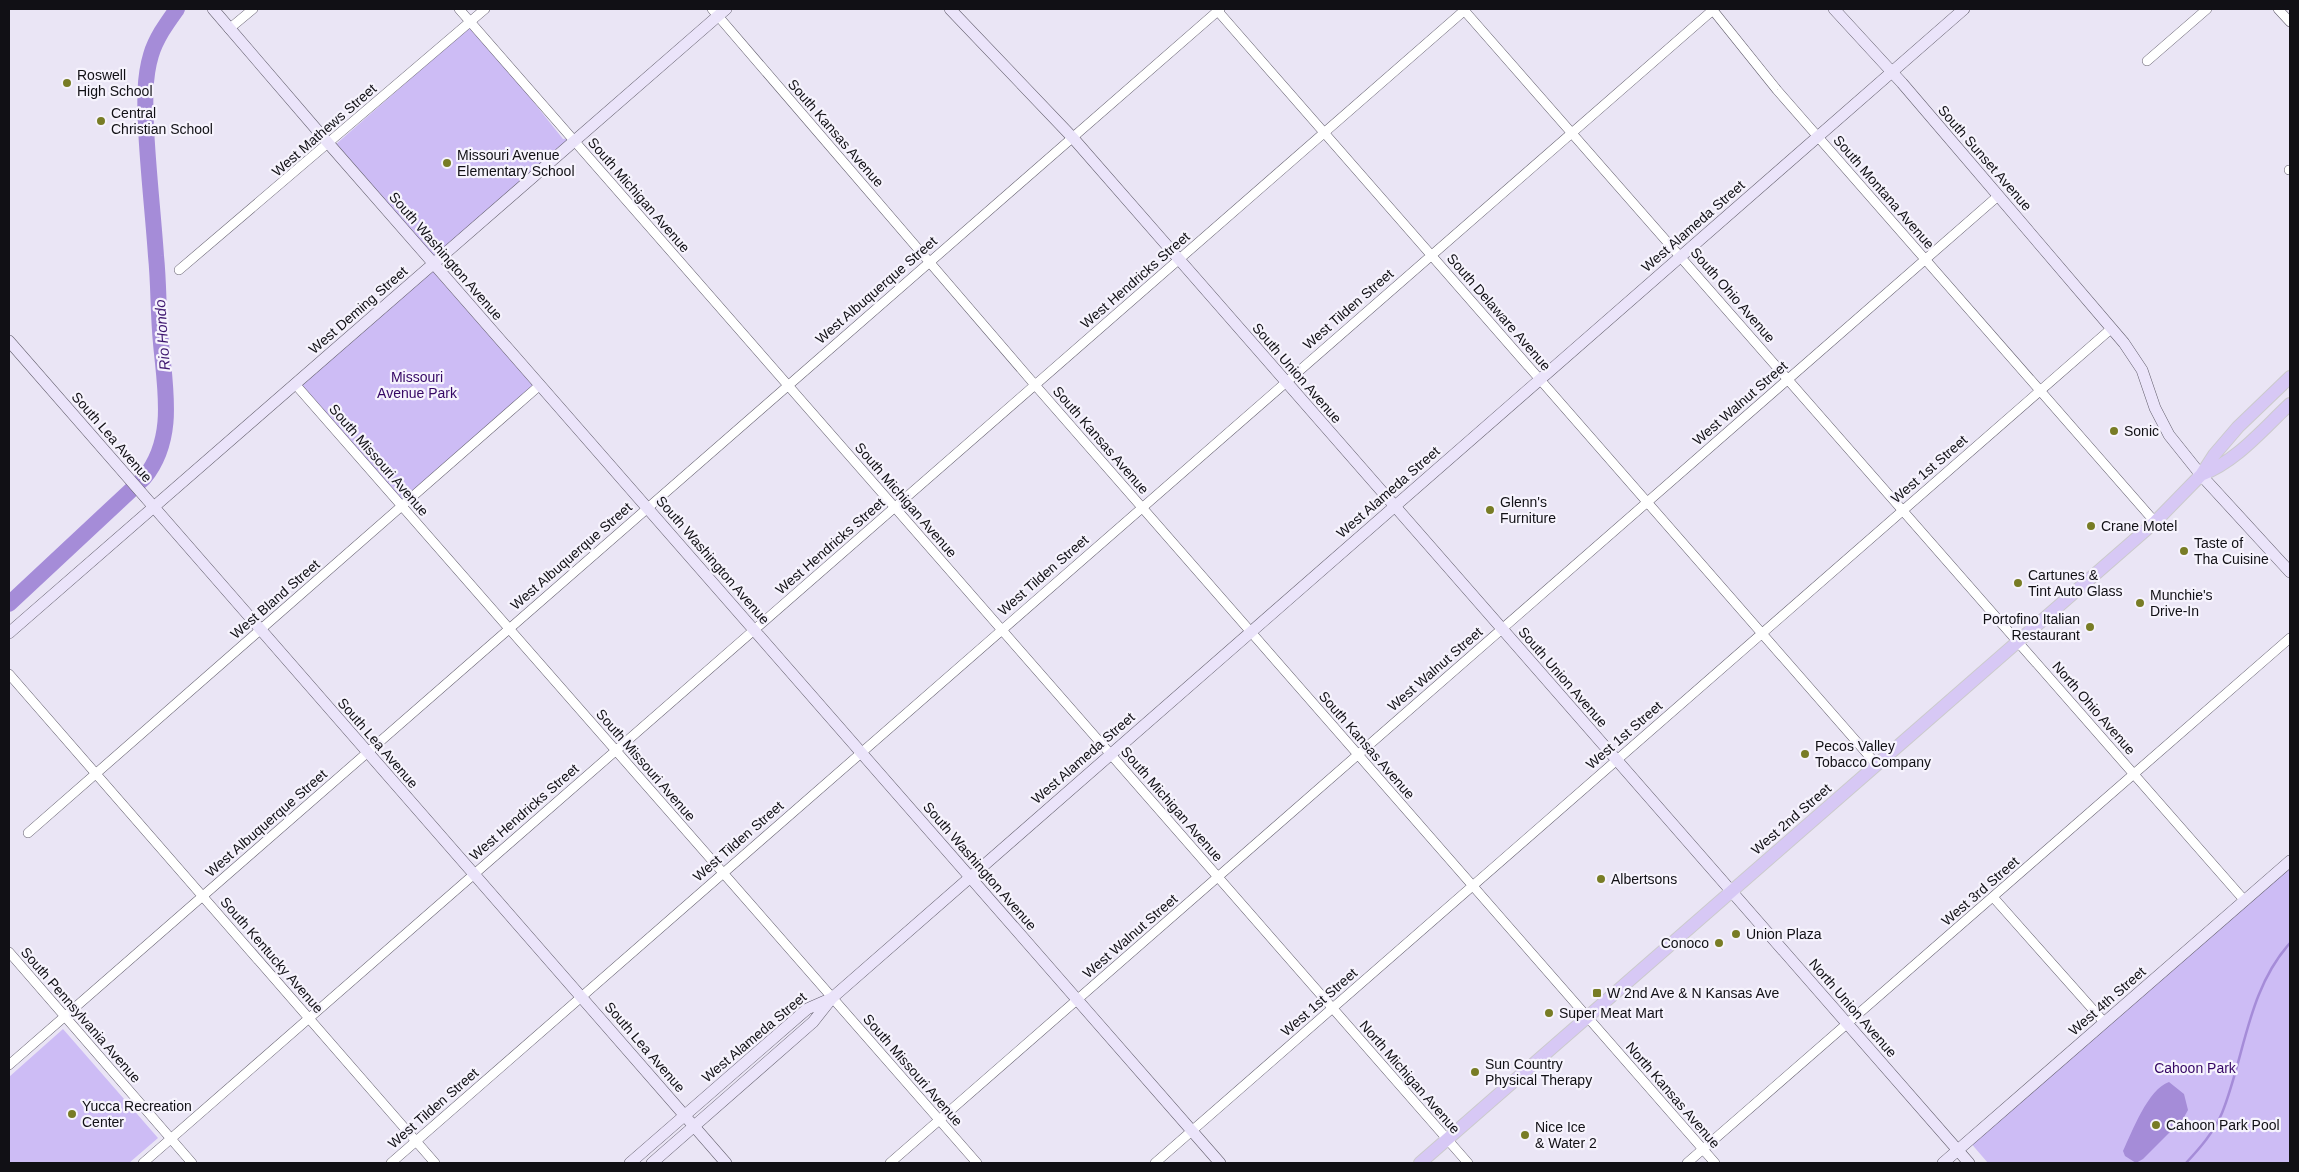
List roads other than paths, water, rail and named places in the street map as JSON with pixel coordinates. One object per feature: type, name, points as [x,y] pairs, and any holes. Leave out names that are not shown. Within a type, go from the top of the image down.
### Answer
[{"type":"main road","name":"West 2nd Street","points":[[1420,1163],[2155,522],[2201,474],[2214,455],[2238,427],[2290,377]]},
{"type":"main road","name":"West 2nd Street","points":[[2201,474],[2216,469],[2232,458],[2290,404]]},
{"type":"street","name":"South Washington Avenue","points":[[213,9],[229,30],[1220,1163]]},
{"type":"street","points":[[229,30],[253,9]]},
{"type":"street","name":"South Michigan Avenue","points":[[458,9],[1332,1008]]},
{"type":"street","name":"West Mathews Street","points":[[179,270],[486,9]]},
{"type":"street","name":"South Union Avenue","points":[[950,9],[1073,138],[1616,760]]},
{"type":"street","name":"West Albuquerque Street","points":[[9,1065],[1073,138],[1218,9]]},
{"type":"street","name":"South Delaware Avenue","points":[[1218,9],[1877,765]]},
{"type":"street","name":"South Ohio Avenue","points":[[1465,9],[1902,510]]},
{"type":"street","name":"West Hendricks Street","points":[[143,1163],[1465,9]]},
{"type":"street","name":"West Tilden Street","points":[[391,1163],[1713,9]]},
{"type":"street","name":"South Montana Avenue","points":[[1713,9],[1817,137],[2155,522]]},
{"type":"street","name":"South Sunset Avenue","points":[[1834,9],[1892,72],[2112,328],[2140,366],[2162,423],[2201,474],[2290,572]]},
{"type":"street","name":"West Alameda Street","points":[[652,1163],[813,1022],[832,998],[1964,9]]},
{"type":"street","points":[[2147,60],[2207,9]]},
{"type":"street","points":[[2278,9],[2290,22]]},
{"type":"street","name":"West Deming Street","points":[[9,633],[434,264],[719,11]]},
{"type":"street","name":"South Kansas Avenue","points":[[719,11],[929,262],[1472,887]]},
{"type":"street","name":"West Walnut Street","points":[[890,1163],[1998,196]]},
{"type":"street","name":"West 1st Street","points":[[1155,1163],[2112,328]]},
{"type":"street","name":"South Lea Avenue","points":[[9,341],[726,1163]]},
{"type":"street","name":"South Missouri Avenue","points":[[295,384],[976,1163]]},
{"type":"street","name":"West Bland Street","points":[[28,833],[540,385]]},
{"type":"street","name":"North Ohio Avenue","points":[[1902,510],[2245,901]]},
{"type":"street","name":"West 3rd Street","points":[[1687,1163],[2290,638]]},
{"type":"street","name":"South Kentucky Avenue","points":[[9,674],[436,1163]]},
{"type":"street","name":"North Union Avenue","points":[[1616,760],[1969,1163]]},
{"type":"street","name":"West 4th Street","points":[[1943,1163],[2290,862]]},
{"type":"street","name":"North Kansas Avenue","points":[[1472,887],[1715,1163]]},
{"type":"street","points":[[1993,897],[2104,1022]]},
{"type":"street","name":"South Pennsylvania Avenue","points":[[9,952],[192,1163]]},
{"type":"street","name":"West Alameda Street","points":[[630,1163],[807,1009],[832,998]]},
{"type":"street","name":"North Michigan Avenue","points":[[1332,1008],[1468,1163]]},
{"type":"waterway","name":"Rio Hondo","points":[[9,604],[144,478],[154,463],[161,447],[166,413],[166,396],[145,109],[147,73],[153,49],[162,31],[177,9]]},
{"type":"waterway","points":[[2186,1163],[2206,1140],[2219,1120],[2230,1091],[2248,1025],[2264,982],[2290,943]]},
{"type":"place","name":"Roswell High School","points":[[67,83]]},
{"type":"place","name":"Central Christian School","points":[[101,121]]},
{"type":"place","name":"Missouri Avenue Elementary School","points":[[447,163]]},
{"type":"place","name":"Sonic","points":[[2114,431]]},
{"type":"place","name":"Glenn's Furniture","points":[[1490,510]]},
{"type":"place","name":"Crane Motel","points":[[2091,526]]},
{"type":"place","name":"Taste of Tha Cuisine","points":[[2184,551]]},
{"type":"place","name":"Cartunes & Tint Auto Glass","points":[[2018,583]]},
{"type":"place","name":"Munchie's Drive-In","points":[[2140,603]]},
{"type":"place","name":"Portofino Italian Restaurant","points":[[2090,627]]},
{"type":"place","name":"Pecos Valley Tobacco Company","points":[[1805,754]]},
{"type":"place","name":"Albertsons","points":[[1601,879]]},
{"type":"place","name":"Union Plaza","points":[[1736,934]]},
{"type":"place","name":"Conoco","points":[[1719,943]]},
{"type":"place","name":"W 2nd Ave & N Kansas Ave","points":[[1597,993]]},
{"type":"place","name":"Super Meat Mart","points":[[1549,1013]]},
{"type":"place","name":"Sun Country Physical Therapy","points":[[1475,1072]]},
{"type":"place","name":"Yucca Recreation Center","points":[[72,1114]]},
{"type":"place","name":"Cahoon Park Pool","points":[[2156,1125]]},
{"type":"place","name":"Nice Ice & Water 2","points":[[1525,1135]]},
{"type":"park label","name":"Missouri Avenue Park","points":[[417,386]]},
{"type":"park label","name":"Cahoon Park","points":[[2195,1068]]}]
